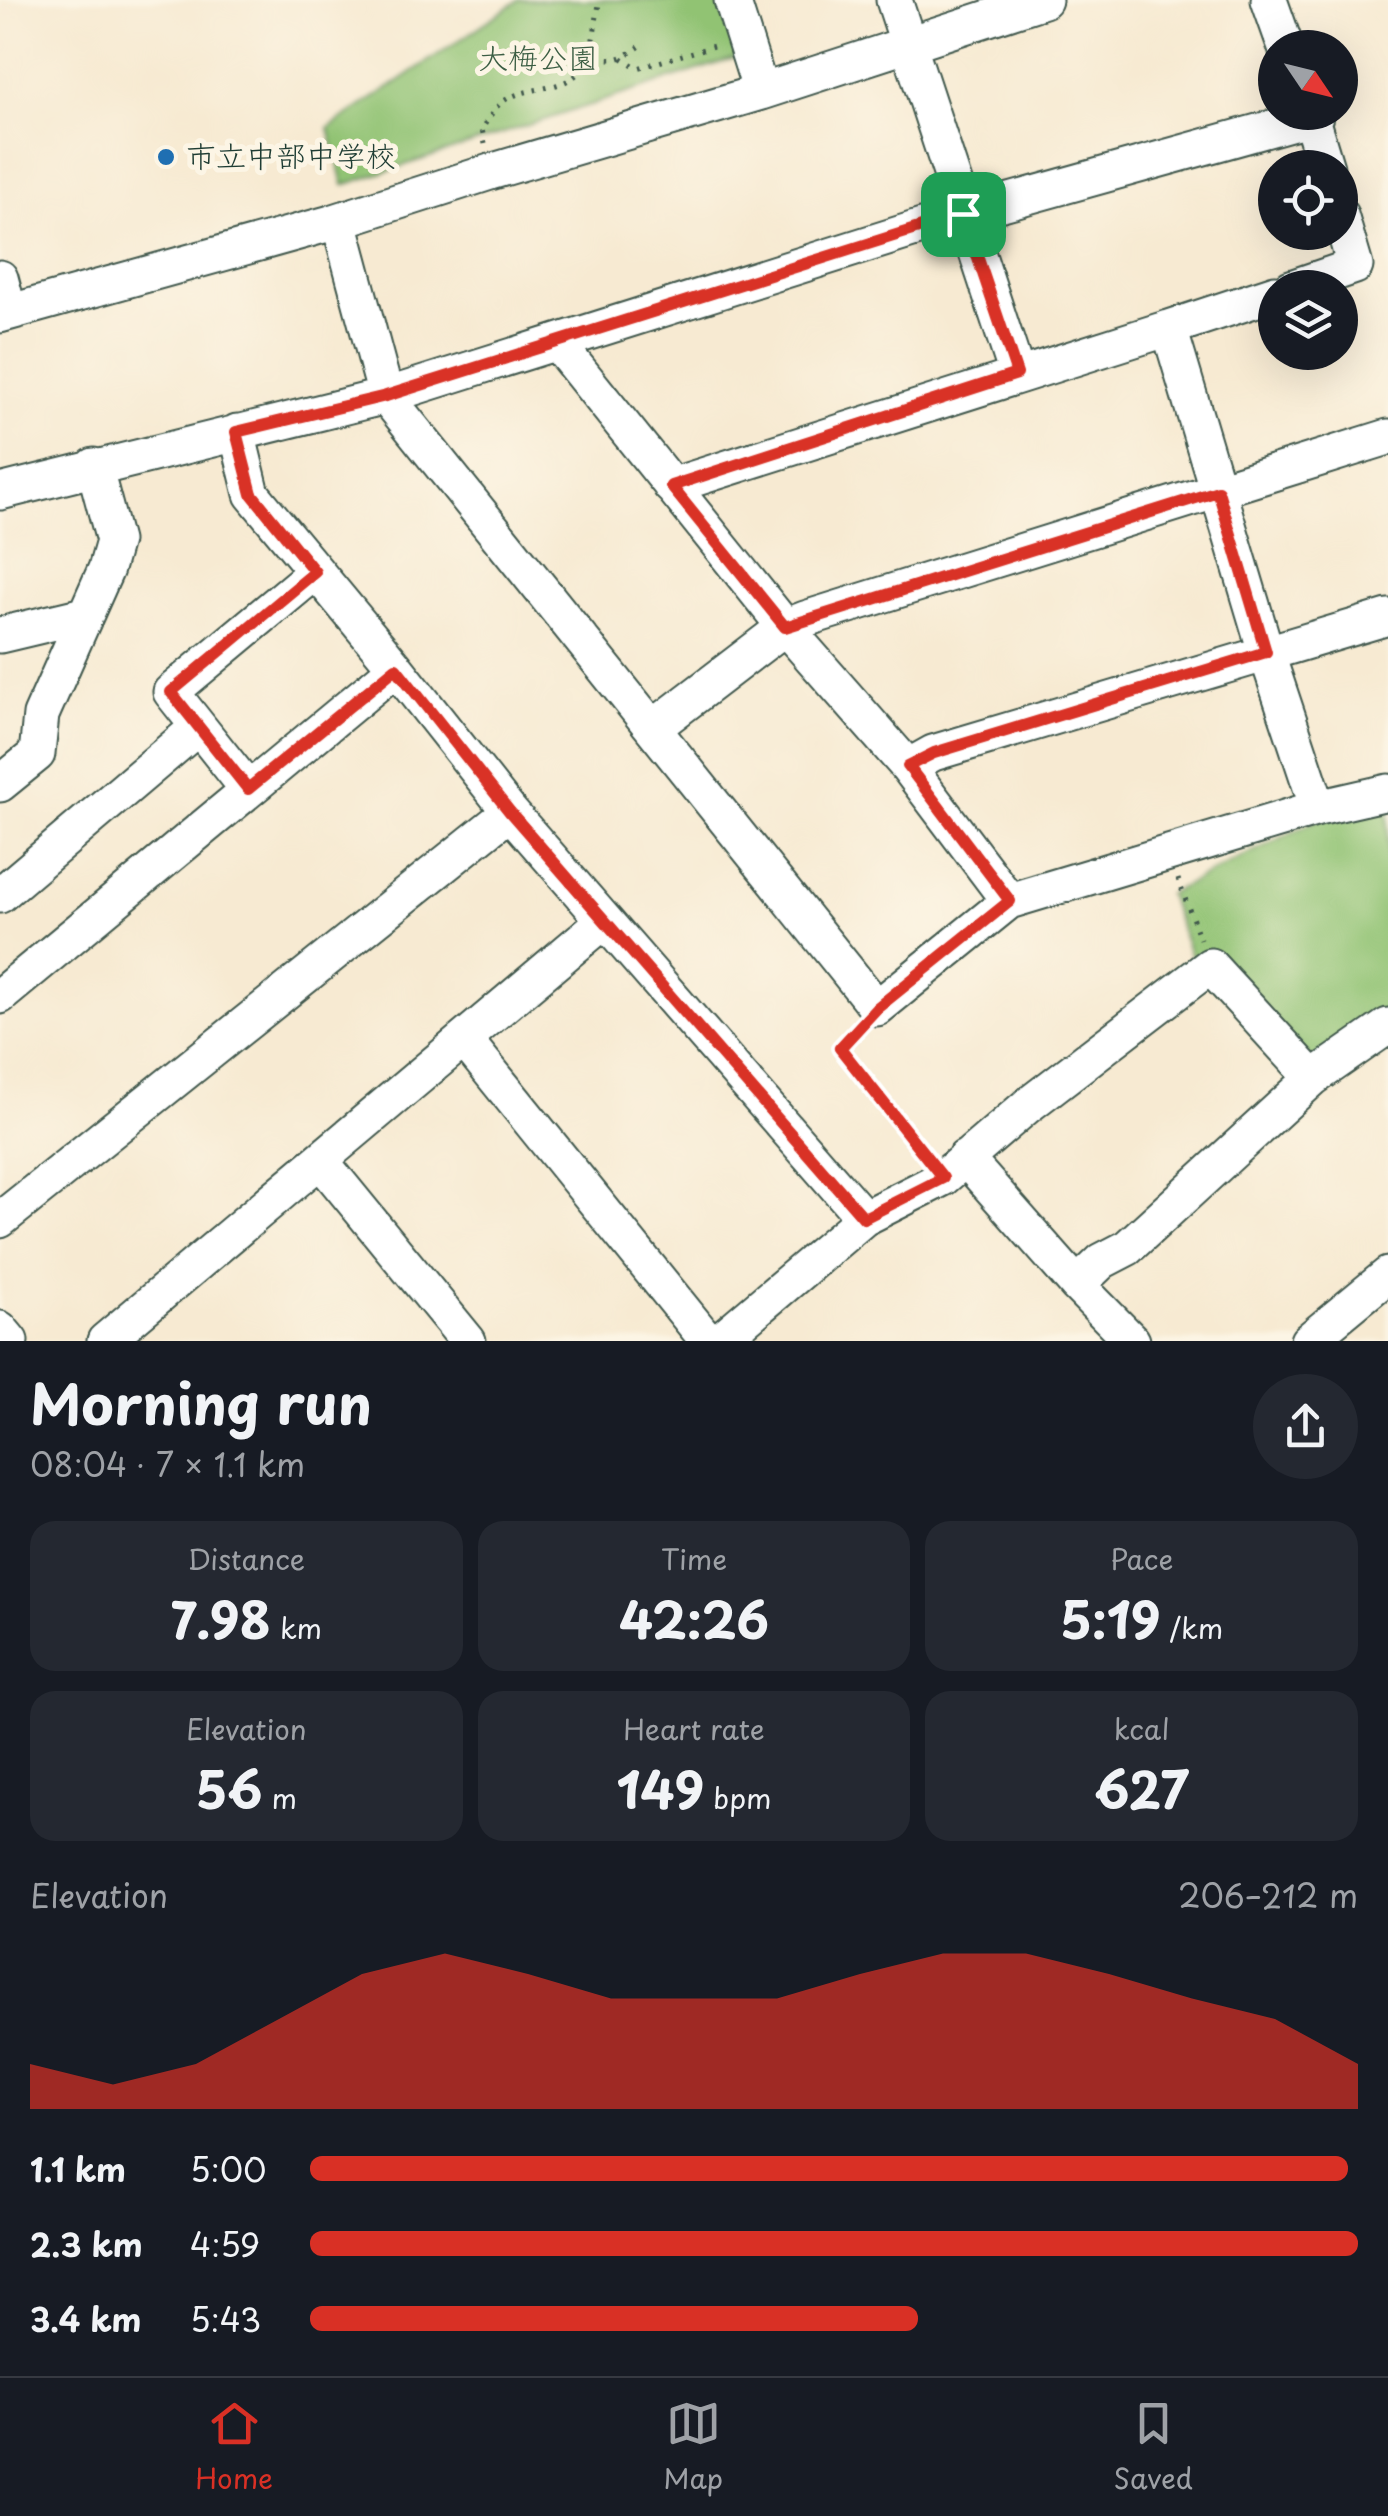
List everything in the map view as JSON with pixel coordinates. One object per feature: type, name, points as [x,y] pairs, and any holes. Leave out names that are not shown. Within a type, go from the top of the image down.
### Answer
[{"type":"street","points":[[732,0],[761,92]]},
{"type":"street","points":[[894,0],[1017,374]]},
{"type":"street","points":[[0,278],[5,314],[339,221],[908,46],[1044,0]]},
{"type":"street","points":[[1269,0],[1280,30]]},
{"type":"street","points":[[0,492],[386,396],[963,214],[1262,130]]},
{"type":"street","points":[[339,221],[386,396],[877,1008],[1010,901],[1318,808],[1388,792]]},
{"type":"street","points":[[1343,270],[1355,266],[1350,250]]},
{"type":"street","points":[[671,486],[1258,299]]},
{"type":"street","points":[[1169,328],[1266,652],[1318,808]]},
{"type":"street","points":[[557,343],[785,627],[908,766],[1010,901]]},
{"type":"street","points":[[236,432],[252,494],[510,812],[864,1218]]},
{"type":"street","points":[[654,728],[785,627],[1388,437]]},
{"type":"street","points":[[0,784],[37,754],[40,715],[106,568],[114,540],[94,466]]},
{"type":"street","points":[[248,789],[171,692],[315,572]]},
{"type":"street","points":[[0,635],[84,615]]},
{"type":"street","points":[[908,766],[934,753],[1388,618]]},
{"type":"street","points":[[2,990],[396,668]]},
{"type":"street","points":[[0,894],[197,728]]},
{"type":"street","points":[[0,1220],[510,812]]},
{"type":"street","points":[[105,1341],[604,921]]},
{"type":"street","points":[[719,1341],[864,1218],[954,1168],[1027,1106],[1210,966],[1314,1078]]},
{"type":"street","points":[[1077,1285],[1102,1261],[1126,1248],[1314,1078],[1388,1026]]},
{"type":"street","points":[[464,1039],[708,1341]]},
{"type":"street","points":[[320,1160],[468,1341]]},
{"type":"street","points":[[954,1168],[1132,1341]]},
{"type":"street","points":[[1308,1341],[1388,1275]]},
{"type":"street","points":[[0,1328],[10,1341]]},
{"type":"path","points":[[490,172],[482,130],[500,104],[518,93],[570,80],[582,69],[600,0]]},
{"type":"path","points":[[622,58],[638,68],[717,46],[722,36]]},
{"type":"path","points":[[588,56],[610,61],[645,43]]},
{"type":"path","points":[[1169,853],[1210,966]]},
{"type":"path","points":[[877,1008],[840,1048],[954,1168]]},
{"type":"green space","name":"大梅公園","points":[[519,0],[721,0],[738,57],[344,185],[329,128]]},
{"type":"green space","points":[[1388,798],[1388,1026],[1313,1078],[1190,954],[1168,894],[1329,814]]},
{"type":"place","name":"市立中部中学校","points":[[166,157]]},
{"type":"route","points":[[963,214],[1017,374],[671,486],[785,627],[1218,491],[1266,652],[934,753],[908,766],[1010,901],[877,1008],[840,1048],[943,1178],[864,1218],[510,812],[396,668],[248,789],[171,692],[315,572],[252,494],[236,432],[386,396],[963,214]]}]
